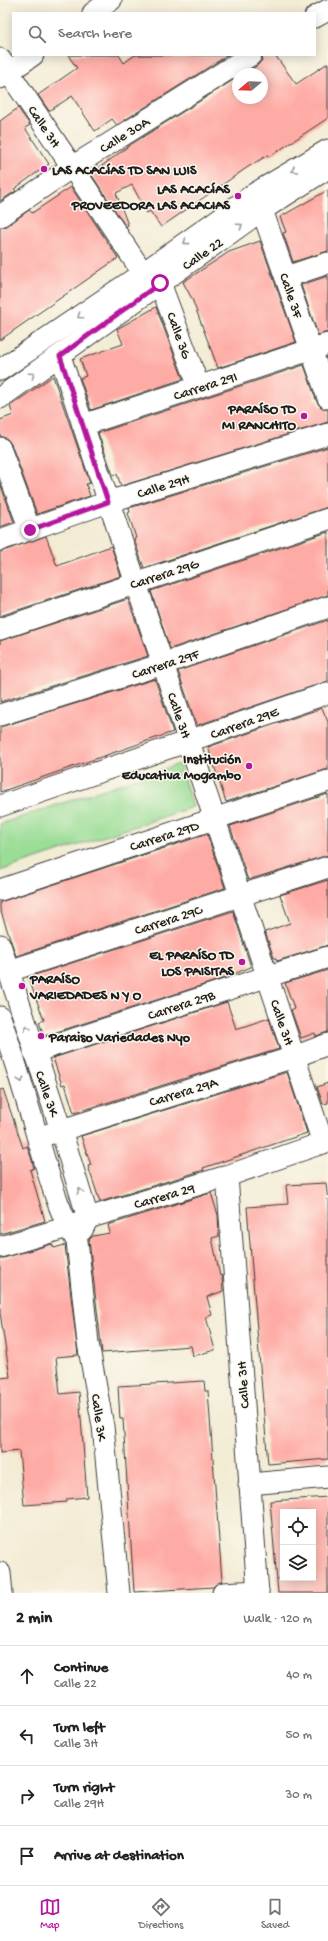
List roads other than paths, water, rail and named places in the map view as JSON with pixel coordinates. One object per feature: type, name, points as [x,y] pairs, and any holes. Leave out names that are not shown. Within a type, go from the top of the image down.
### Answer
[{"type":"street","points":[[94,12],[112,0]]},
{"type":"street","points":[[316,16],[328,10]]},
{"type":"street","points":[[3,70],[31,56]]},
{"type":"street","name":"Calle 30A","points":[[0,216],[72,167],[249,56]]},
{"type":"street","name":"Calle 3H","points":[[3,70],[152,278]]},
{"type":"street","name":"Calle 22","points":[[0,370],[152,278],[328,150]]},
{"type":"street","name":"Calle 22","points":[[258,202],[328,168]]},
{"type":"street","name":"Calle 3F","points":[[258,202],[286,277],[319,347],[328,398]]},
{"type":"street","points":[[286,277],[328,263]]},
{"type":"street","name":"Calle 22","points":[[0,398],[60,356],[152,278]]},
{"type":"street","name":"Calle 3G","points":[[152,278],[199,387]]},
{"type":"street","name":"Carrera 29I","points":[[83,425],[319,347]]},
{"type":"street","name":"Calle 3H","points":[[60,356],[294,1057],[326,1142]]},
{"type":"street","name":"Calle 29H","points":[[0,540],[108,502],[328,434]]},
{"type":"street","points":[[0,448],[30,530]]},
{"type":"street","name":"Carrera 29G","points":[[0,629],[328,519]]},
{"type":"street","name":"Carrera 29F","points":[[0,715],[163,664],[328,608]]},
{"type":"street","name":"Carrera 29E","points":[[0,806],[328,693]]},
{"type":"street","name":"Carrera 29D","points":[[0,890],[328,781]]},
{"type":"street","name":"Carrera 29C","points":[[9,971],[328,867]]},
{"type":"street","name":"Calle 3K","points":[[0,945],[34,1052],[61,1130],[88,1218]]},
{"type":"street","name":"Carrera 29B","points":[[34,1052],[328,956]]},
{"type":"street","name":"Calle 3K","points":[[0,1017],[7,1062],[38,1138],[52,1186],[73,1234],[88,1343],[103,1426],[119,1593]]},
{"type":"street","name":"Carrera 29A","points":[[38,1138],[294,1057],[328,1044]]},
{"type":"street","name":"Carrera 29","points":[[88,1218],[227,1176],[326,1142]]},
{"type":"street","name":"Calle 3H","points":[[227,1176],[258,1592]]},
{"type":"street","points":[[0,1247],[73,1234],[88,1218]]},
{"type":"street","points":[[249,1484],[328,1477]]},
{"type":"street","points":[[0,1573],[2,1593]]},
{"type":"street","points":[[223,1593],[258,1592]]},
{"type":"place","name":"LAS ACACÍAS TD SAN LUIS","points":[[44,169]]},
{"type":"place","name":"LAS ACACÍAS PROVEEDORA LAS ACACIAS","points":[[238,196]]},
{"type":"place","name":"PARAÍSO TD MI RANCHITO","points":[[304,416]]},
{"type":"place","name":"Institución Educativa Mogambo","points":[[249,766]]},
{"type":"place","name":"EL PARAÍSO TD LOS PAISITAS","points":[[242,962]]},
{"type":"place","name":"PARAÍSO VARIEDADES N Y O","points":[[22,986]]},
{"type":"place","name":"Paraiso Variedades Nyo","points":[[41,1036]]}]
